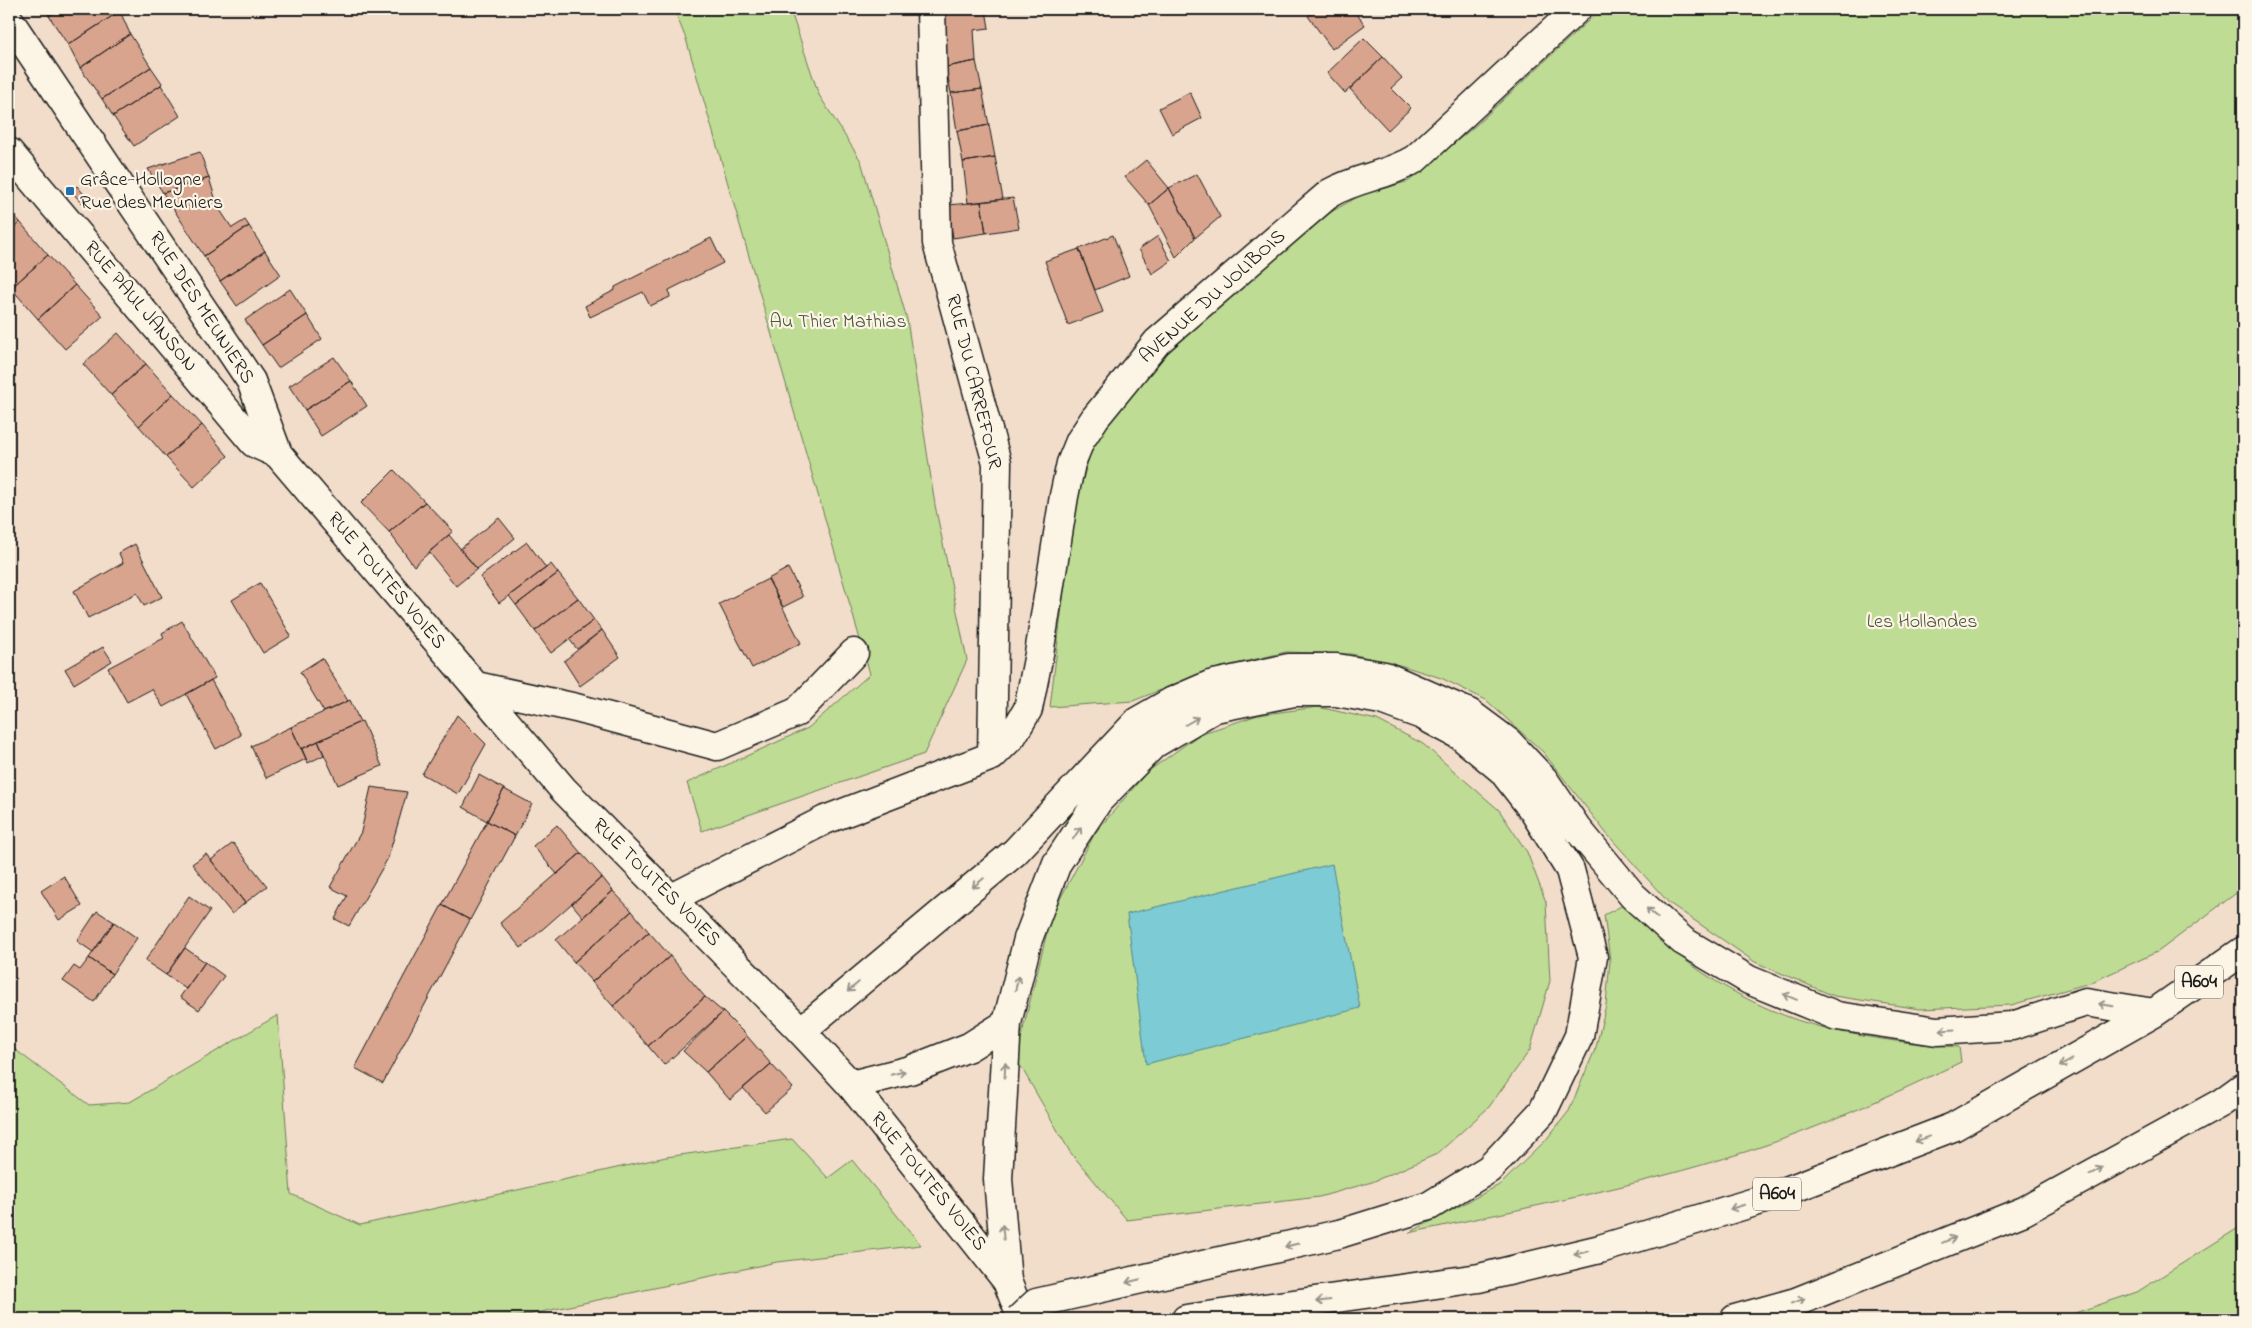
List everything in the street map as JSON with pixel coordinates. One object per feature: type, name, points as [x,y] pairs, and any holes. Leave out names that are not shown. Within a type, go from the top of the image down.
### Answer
[{"type":"main road","name":"RUE DU CARREFOUR","points":[[931,9],[937,242],[997,463],[992,756]]},
{"type":"main road","name":"AVENUE DU JOLIBOIS","points":[[992,756],[1012,736],[1028,709],[1071,463],[1080,441],[1095,418],[1156,342],[1330,193],[1343,185],[1397,170],[1415,159],[1577,9]]},
{"type":"main road","name":"RUE DES MEUNIERS","points":[[9,20],[251,381],[278,454]]},
{"type":"main road","name":"RUE PAUL JANSON","points":[[9,152],[254,442],[278,454]]},
{"type":"main road","name":"RUE TOUTES VOIES","points":[[278,454],[563,789],[801,1031],[850,1085],[1008,1281],[1021,1319]]},
{"type":"main road","points":[[476,686],[576,708],[717,746],[797,712],[854,653]]},
{"type":"main road","points":[[801,1031],[1015,852],[1138,721],[1173,701],[1210,685],[1289,668],[1337,668],[1385,676],[1469,713],[1508,742],[1544,780],[1576,827],[1633,896],[1683,941],[1748,980],[1837,1016],[1937,1031],[2012,1026],[2086,1002],[2154,1013]]},
{"type":"main road","points":[[1008,1281],[998,1179],[1007,1024],[1028,939],[1057,863],[1098,801],[1154,744],[1215,708],[1294,692],[1336,692],[1381,700],[1422,715],[1461,736],[1502,770],[1533,810],[1570,870],[1593,957],[1579,1036],[1543,1111],[1489,1169],[1429,1206],[1339,1234],[1036,1303],[1021,1319]]},
{"type":"main road","points":[[672,898],[826,820],[992,756]]},
{"type":"main road","name":"A604","points":[[1186,1319],[1371,1295],[1488,1276],[1600,1249],[1768,1198],[1953,1127],[2154,1013],[2243,951]]},
{"type":"main road","points":[[850,1085],[910,1070],[969,1047],[1007,1024]]},
{"type":"main road","points":[[1735,1319],[1796,1302],[2024,1210],[2221,1103],[2243,1087]]},
{"type":"green space","name":"Au Thier Mathias","points":[[674,9],[790,9],[819,95],[861,161],[907,319],[935,505],[967,660],[924,754],[702,831],[687,783],[808,728],[870,674],[686,39]]},
{"type":"green space","name":"Les Hollandes","points":[[1601,9],[2243,9],[2243,888],[2159,951],[2090,983],[2011,1005],[1920,1009],[1834,996],[1755,962],[1669,903],[1606,833],[1543,752],[1486,700],[1441,678],[1403,666],[1351,654],[1286,652],[1210,670],[1133,701],[1050,707],[1073,514],[1092,447],[1130,390],[1205,317],[1305,227],[1359,196],[1409,181],[1475,126]]},
{"type":"green space","points":[[1318,707],[1377,720],[1423,744],[1499,810],[1527,852],[1546,902],[1550,981],[1530,1050],[1489,1107],[1437,1154],[1372,1182],[1319,1197],[1127,1220],[1070,1152],[1016,1058],[1051,916],[1095,833],[1146,773],[1200,734],[1258,715]]},
{"type":"green space","points":[[1625,904],[1644,925],[1690,964],[1742,996],[1797,1020],[1825,1028],[1908,1043],[1959,1047],[1961,1062],[1881,1099],[1800,1133],[1704,1165],[1620,1187],[1409,1233],[1501,1184],[1545,1141],[1569,1111],[1596,1047],[1606,1005],[1610,960],[1604,915]]},
{"type":"green space","points":[[278,1015],[291,1194],[360,1225],[666,1157],[792,1139],[828,1178],[852,1160],[921,1245],[777,1262],[508,1319],[9,1319],[9,1045],[89,1105],[130,1102]]},
{"type":"green space","points":[[2243,1225],[2243,1319],[2057,1319],[2137,1292]]},
{"type":"water","points":[[1332,864],[1360,1008],[1146,1064],[1127,914]]},
{"type":"building","points":[[45,9],[60,9],[49,16]]},
{"type":"building","points":[[60,9],[119,9],[120,11],[68,45],[49,16]]},
{"type":"building","points":[[1317,9],[1353,9],[1365,25],[1332,49],[1308,16]]},
{"type":"building","points":[[986,10],[989,28],[974,30],[976,61],[946,67],[943,13]]},
{"type":"building","points":[[120,11],[130,34],[80,68],[68,45]]},
{"type":"building","points":[[130,34],[151,67],[102,99],[80,68]]},
{"type":"building","points":[[1364,38],[1383,57],[1345,93],[1327,73]]},
{"type":"building","points":[[1383,57],[1402,78],[1391,88],[1411,108],[1388,130],[1350,89]]},
{"type":"building","points":[[976,61],[982,89],[951,93],[946,67]]},
{"type":"building","points":[[151,67],[162,83],[161,85],[113,116],[102,99]]},
{"type":"building","points":[[161,85],[180,116],[134,146],[113,116]]},
{"type":"building","points":[[982,89],[989,125],[957,131],[951,93]]},
{"type":"building","points":[[1190,92],[1202,118],[1172,134],[1159,108]]},
{"type":"building","points":[[989,125],[995,157],[963,162],[957,131]]},
{"type":"building","points":[[200,152],[209,178],[163,193],[148,169]]},
{"type":"building","points":[[995,157],[1003,199],[968,203],[963,162]]},
{"type":"building","points":[[1146,160],[1169,188],[1149,205],[1125,177]]},
{"type":"building","points":[[1197,174],[1220,217],[1195,238],[1169,188]]},
{"type":"building","points":[[209,178],[218,207],[232,228],[245,220],[249,226],[204,256],[163,193]]},
{"type":"building","points":[[77,186],[87,198],[82,203],[71,191]]},
{"type":"building","points":[[1169,188],[1195,238],[1176,257],[1149,205]]},
{"type":"building","points":[[1013,198],[1019,228],[986,233],[981,202]]},
{"type":"building","points":[[981,202],[986,233],[953,238],[948,205]]},
{"type":"building","points":[[9,209],[20,222],[9,233]]},
{"type":"building","points":[[20,222],[48,255],[11,288],[9,285],[9,233]]},
{"type":"building","points":[[249,226],[265,251],[220,281],[204,256]]},
{"type":"building","points":[[1113,235],[1129,276],[1095,290],[1079,249]]},
{"type":"building","points":[[1158,236],[1171,261],[1152,274],[1139,249]]},
{"type":"building","points":[[711,238],[723,263],[669,290],[670,297],[650,306],[643,292],[590,317],[585,306],[615,290],[615,287]]},
{"type":"building","points":[[1079,249],[1103,312],[1068,325],[1045,261]]},
{"type":"building","points":[[265,251],[281,275],[237,306],[220,281]]},
{"type":"building","points":[[48,255],[75,285],[38,319],[11,288]]},
{"type":"building","points":[[75,285],[103,316],[65,349],[38,319]]},
{"type":"building","points":[[290,289],[307,315],[262,345],[245,320]]},
{"type":"building","points":[[307,315],[322,339],[278,368],[262,345]]},
{"type":"building","points":[[118,333],[146,364],[111,395],[83,364]]},
{"type":"building","points":[[334,357],[351,381],[305,410],[289,386]]},
{"type":"building","points":[[146,364],[173,394],[139,426],[111,395]]},
{"type":"building","points":[[351,381],[367,406],[321,436],[305,410]]},
{"type":"building","points":[[173,394],[202,425],[166,457],[139,426]]},
{"type":"building","points":[[202,425],[228,456],[194,487],[166,457]]},
{"type":"building","points":[[394,470],[425,502],[389,532],[361,503]]},
{"type":"building","points":[[425,502],[453,531],[414,566],[389,532]]},
{"type":"building","points":[[499,518],[515,538],[477,569],[460,549]]},
{"type":"building","points":[[449,535],[477,569],[456,586],[429,552]]},
{"type":"building","points":[[527,542],[546,568],[499,603],[480,577]]},
{"type":"building","points":[[135,544],[162,597],[144,606],[137,593],[88,618],[74,591],[123,563],[119,553]]},
{"type":"building","points":[[551,564],[558,573],[516,605],[509,596]]},
{"type":"building","points":[[788,568],[803,597],[783,607],[768,579]]},
{"type":"building","points":[[558,573],[578,598],[535,631],[516,605]]},
{"type":"building","points":[[768,579],[801,643],[752,668],[719,604]]},
{"type":"building","points":[[260,583],[291,636],[263,653],[232,600]]},
{"type":"building","points":[[578,598],[594,620],[551,653],[535,631]]},
{"type":"building","points":[[594,620],[602,630],[577,649],[569,639]]},
{"type":"building","points":[[182,621],[215,678],[163,707],[152,689],[127,702],[108,668],[164,638],[162,633]]},
{"type":"building","points":[[602,630],[620,657],[580,686],[564,661]]},
{"type":"building","points":[[103,647],[112,661],[74,684],[65,669]]},
{"type":"building","points":[[322,658],[348,701],[324,712],[300,672]]},
{"type":"building","points":[[211,680],[241,735],[216,749],[186,694]]},
{"type":"building","points":[[350,700],[360,722],[301,749],[291,727]]},
{"type":"building","points":[[457,715],[486,744],[458,794],[422,774]]},
{"type":"building","points":[[362,721],[382,766],[338,785],[318,741]]},
{"type":"building","points":[[291,727],[306,759],[266,778],[251,746]]},
{"type":"building","points":[[318,741],[324,755],[308,763],[302,749]]},
{"type":"building","points":[[479,775],[504,789],[487,821],[463,807]]},
{"type":"building","points":[[371,787],[407,792],[388,858],[349,926],[335,919],[347,896],[330,887],[361,832]]},
{"type":"building","points":[[504,789],[532,804],[515,836],[487,821]]},
{"type":"building","points":[[487,821],[515,836],[470,920],[442,905]]},
{"type":"building","points":[[557,825],[581,853],[557,874],[533,846]]},
{"type":"building","points":[[233,843],[267,886],[245,903],[211,860]]},
{"type":"building","points":[[581,853],[602,877],[521,948],[500,923]]},
{"type":"building","points":[[206,854],[245,903],[232,914],[192,864]]},
{"type":"building","points":[[64,876],[82,906],[59,920],[41,891]]},
{"type":"building","points":[[602,877],[613,891],[583,917],[572,904]]},
{"type":"building","points":[[613,891],[632,911],[574,962],[556,940]]},
{"type":"building","points":[[189,896],[210,911],[166,975],[145,961]]},
{"type":"building","points":[[442,905],[470,920],[383,1083],[355,1068]]},
{"type":"building","points":[[97,911],[114,922],[93,952],[77,941]]},
{"type":"building","points":[[632,911],[649,932],[592,982],[574,962]]},
{"type":"building","points":[[114,922],[137,938],[112,974],[89,958]]},
{"type":"building","points":[[649,932],[670,956],[613,1006],[592,982]]},
{"type":"building","points":[[185,948],[205,962],[186,989],[166,975]]},
{"type":"building","points":[[670,956],[705,997],[648,1046],[613,1006]]},
{"type":"building","points":[[89,958],[112,974],[94,1002],[63,981],[74,966],[80,970]]},
{"type":"building","points":[[205,962],[224,976],[199,1010],[180,997]]},
{"type":"building","points":[[705,997],[723,1012],[664,1065],[648,1046]]},
{"type":"building","points":[[723,1012],[747,1036],[706,1072],[683,1051]]},
{"type":"building","points":[[747,1036],[771,1064],[730,1100],[706,1072]]},
{"type":"building","points":[[771,1064],[793,1088],[765,1112],[743,1088]]},
{"type":"place","name":"Grâce-Hollogne Rue des Meuniers","points":[[70,191]]}]
